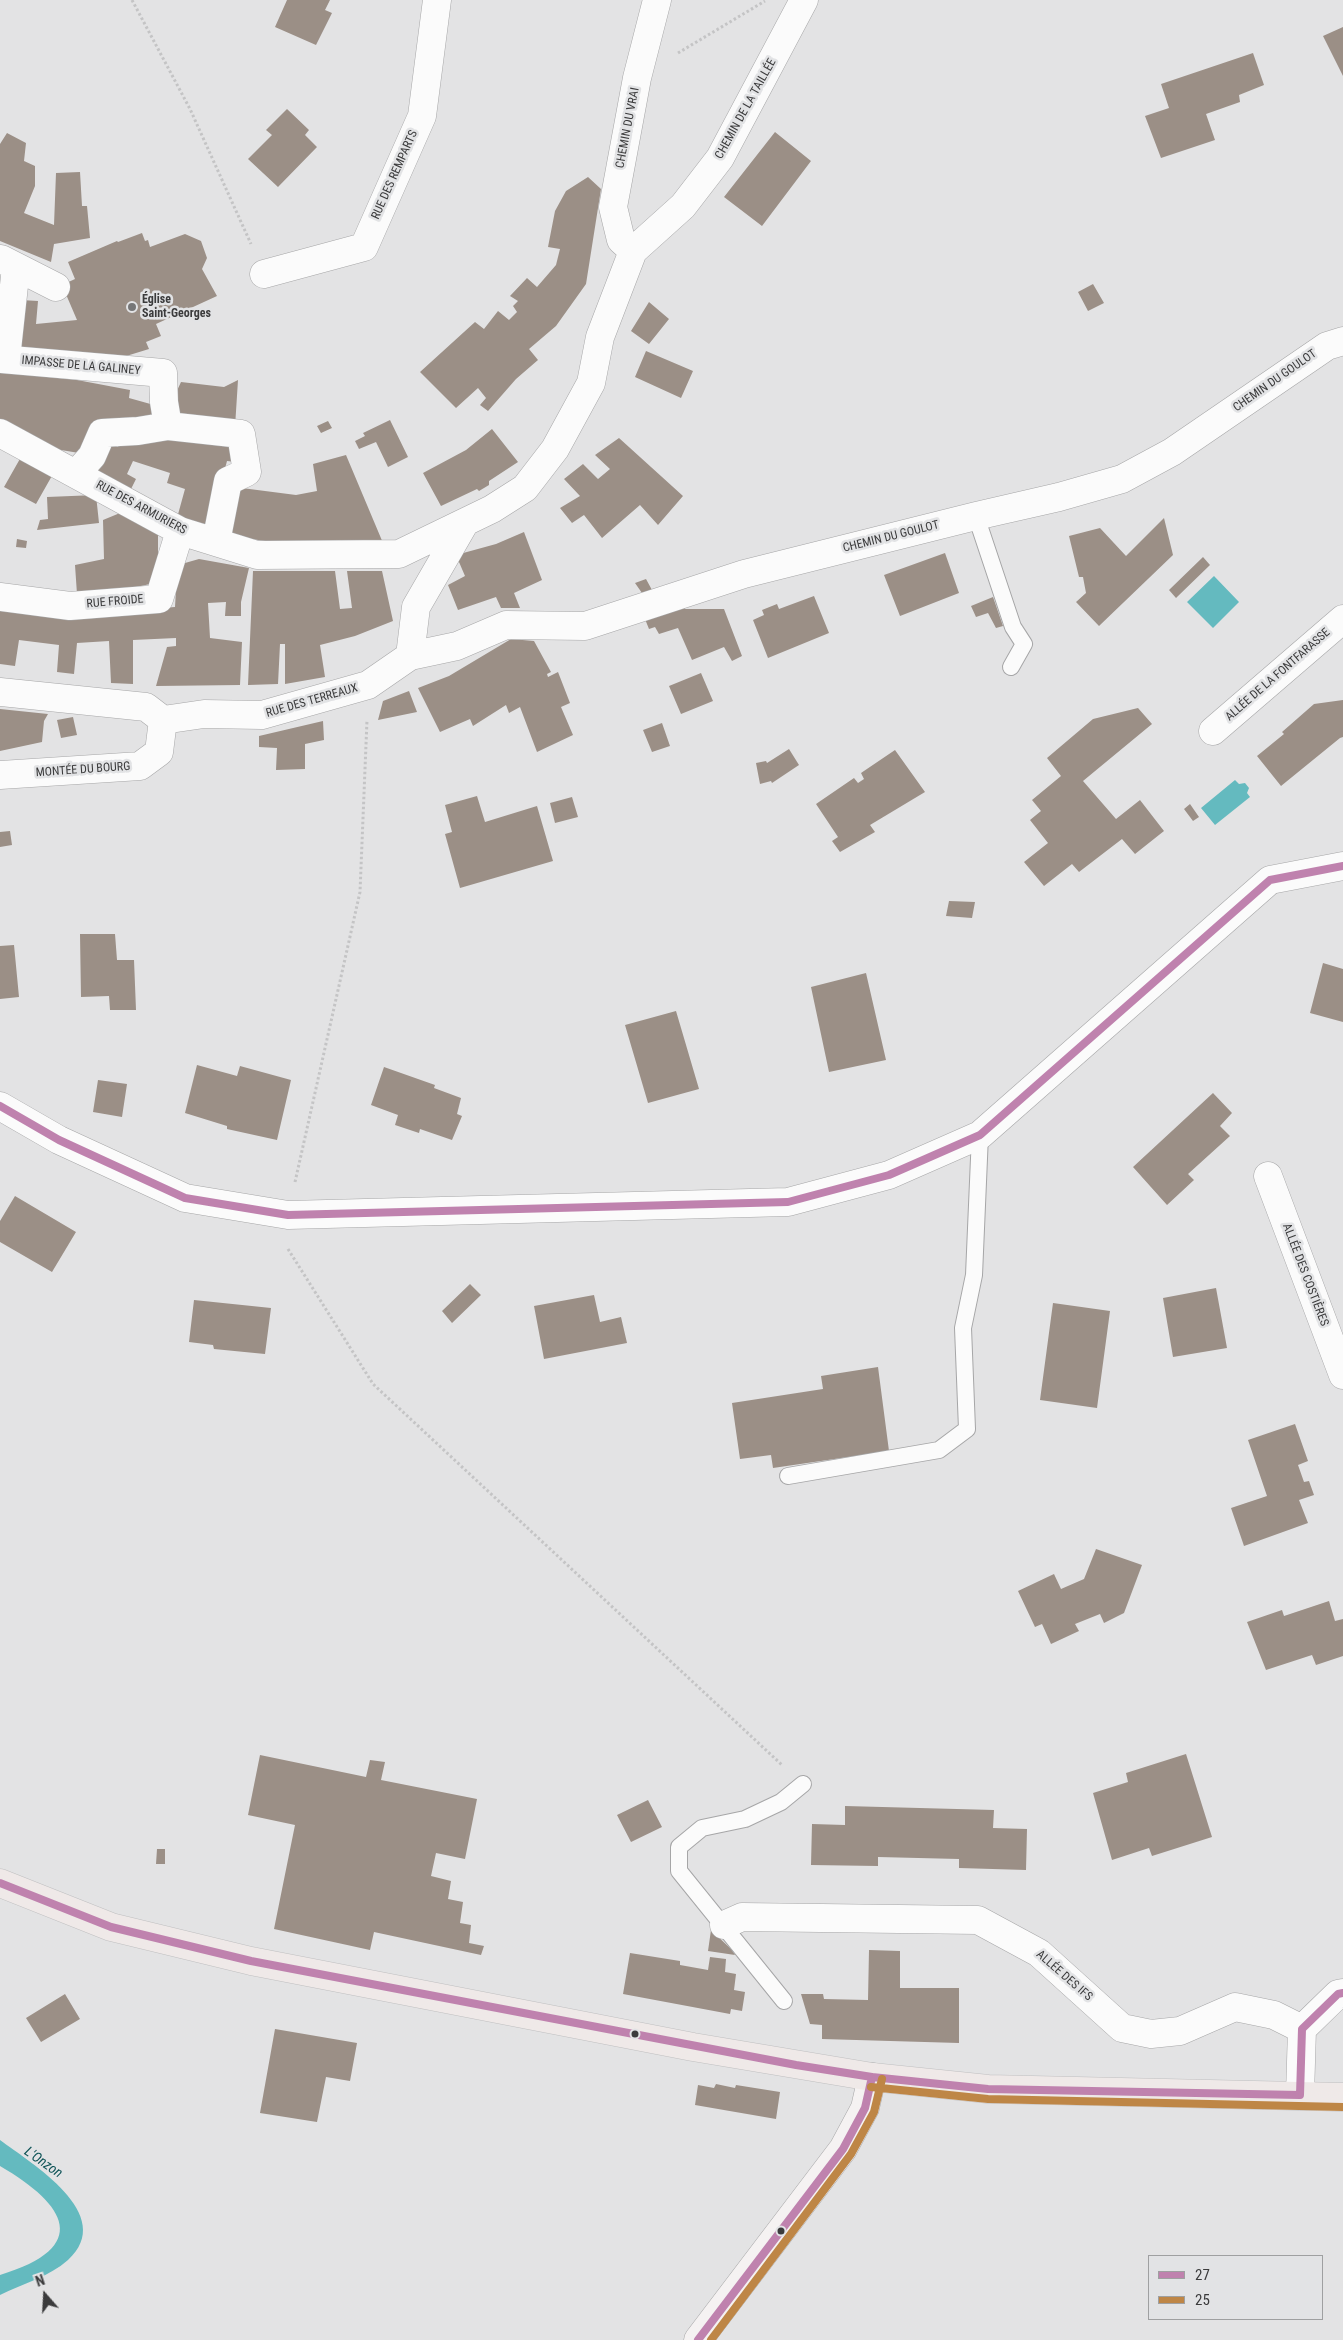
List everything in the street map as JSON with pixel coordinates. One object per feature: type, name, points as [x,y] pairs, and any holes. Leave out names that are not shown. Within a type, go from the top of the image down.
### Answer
[{"type":"main road","points":[[0,1883],[111,1927],[251,1961],[693,2047],[872,2077],[988,2089],[1343,2097]]},
{"type":"main road","points":[[698,2340],[843,2149],[865,2108],[872,2077]]},
{"type":"street","name":"RUE DES REMPARTS","points":[[264,274],[364,247],[422,116],[437,0]]},
{"type":"street","name":"CHEMIN DU VRAI","points":[[633,251],[621,240],[613,207],[637,78],[657,0]]},
{"type":"street","name":"CHEMIN DE LA TAILLÉE","points":[[633,251],[683,206],[720,158],[804,0]]},
{"type":"street","name":"RUE DES ARMURIERS","points":[[0,433],[180,531],[257,556],[399,554],[464,524],[525,488],[555,449],[591,383],[600,337],[633,251]]},
{"type":"street","points":[[3,359],[8,263],[56,287]]},
{"type":"street","name":"CHEMIN DU GOULOT","points":[[410,656],[457,646],[506,626],[585,626],[744,574],[1059,497],[1122,479],[1172,452],[1326,346],[1343,341]]},
{"type":"street","name":"IMPASSE DE LA GALINEY","points":[[3,359],[163,373],[164,402],[168,426]]},
{"type":"street","points":[[76,474],[92,456],[102,433],[138,431],[168,426],[241,434],[247,472],[228,481],[216,542]]},
{"type":"street","points":[[410,656],[416,607],[464,524]]},
{"type":"street","name":"RUE FROIDE","points":[[0,597],[70,606],[159,599],[180,531]]},
{"type":"street","name":"ALLÉE DE LA FONTFARASSE","points":[[1213,731],[1343,619]]},
{"type":"street","name":"RUE DES TERREAUX","points":[[162,720],[204,714],[262,716],[368,685],[410,656]]},
{"type":"street","points":[[0,692],[146,707],[162,720]]},
{"type":"street","name":"MONTÉE DU BOURG","points":[[0,775],[140,766],[159,752],[162,720]]},
{"type":"street","points":[[0,1106],[59,1140],[185,1198],[288,1215],[788,1202],[889,1175],[980,1135],[1270,880],[1343,866]]},
{"type":"street","name":"ALLÉE DES COSTIÈRES","points":[[1268,1176],[1343,1375]]},
{"type":"street","name":"ALLÉE DES IFS","points":[[724,1925],[742,1917],[978,1920],[1039,1953],[1122,2028],[1151,2034],[1180,2031],[1234,2007],[1274,2015],[1302,2029]]},
{"type":"street","points":[[1300,2095],[1302,2029],[1338,1994],[1343,1993]]},
{"type":"lane","points":[[976,516],[1013,627],[1024,644],[1011,667]]},
{"type":"lane","points":[[788,1476],[939,1450],[967,1429],[963,1328],[974,1275],[980,1135]]},
{"type":"lane","points":[[784,2001],[679,1871],[678,1847],[702,1828],[745,1820],[781,1802],[803,1784]]},
{"type":"path","points":[[132,0],[190,109],[264,274]]},
{"type":"path","points":[[637,78],[767,0]]},
{"type":"path","points":[[368,685],[360,892],[288,1215],[286,1245],[373,1384],[803,1784]]},
{"type":"water","points":[[1214,576],[1239,602],[1213,628],[1187,602]]},
{"type":"water","points":[[1235,780],[1239,784],[1245,783],[1249,788],[1247,793],[1250,797],[1215,825],[1201,808]]},
{"type":"water","points":[[0,2140],[31,2162],[64,2192],[77,2208],[83,2226],[81,2243],[61,2266],[44,2276],[0,2295],[0,2275],[29,2264],[48,2252],[58,2238],[60,2225],[54,2210],[41,2196],[0,2166]]},
{"type":"building","points":[[287,0],[330,0],[325,10],[332,13],[316,45],[275,27]]},
{"type":"building","points":[[1343,27],[1343,76],[1323,36]]},
{"type":"building","points":[[1253,53],[1264,85],[1239,95],[1240,102],[1206,114],[1215,140],[1161,158],[1145,116],[1169,108],[1161,84]]},
{"type":"building","points":[[287,109],[309,130],[305,135],[317,147],[278,187],[248,159],[272,135],[266,130]]},
{"type":"building","points":[[775,132],[811,161],[762,226],[724,197]]},
{"type":"building","points":[[7,133],[26,143],[24,161],[35,166],[35,186],[24,213],[54,225],[56,173],[80,172],[82,206],[87,206],[90,238],[54,244],[51,262],[0,241],[0,144]]},
{"type":"building","points":[[588,177],[601,189],[586,284],[556,326],[529,349],[538,360],[516,379],[488,411],[480,405],[486,398],[478,388],[456,408],[420,372],[475,322],[484,329],[498,311],[509,320],[517,312],[513,306],[518,301],[510,296],[527,278],[537,287],[556,265],[560,249],[548,247],[555,211],[566,191]]},
{"type":"building","name":"Église Saint-Georges","points":[[142,233],[145,241],[148,240],[150,247],[185,234],[201,241],[207,258],[202,269],[217,296],[156,324],[161,336],[146,342],[149,349],[110,361],[17,352],[21,300],[38,301],[36,324],[77,320],[62,285],[75,279],[68,262],[117,241]]},
{"type":"building","points":[[1093,284],[1104,303],[1088,311],[1078,292]]},
{"type":"building","points":[[649,302],[669,319],[649,344],[631,331]]},
{"type":"building","points":[[646,351],[693,371],[681,398],[635,377]]},
{"type":"building","points":[[0,372],[77,380],[130,390],[129,398],[154,405],[154,418],[85,454],[49,448],[0,421]]},
{"type":"building","points":[[238,380],[235,427],[177,418],[175,395],[181,382],[224,387]]},
{"type":"building","points":[[390,420],[408,457],[388,467],[376,442],[359,449],[355,441],[365,436],[363,433]]},
{"type":"building","points":[[328,421],[332,428],[321,433],[317,426]]},
{"type":"building","points":[[492,429],[518,462],[489,481],[489,485],[479,491],[477,489],[441,506],[423,473],[466,450]]},
{"type":"building","points":[[169,434],[232,443],[236,462],[227,461],[210,525],[177,518],[185,489],[167,483],[170,473],[133,461],[127,474],[136,479],[130,491],[92,471],[108,444],[118,447],[121,439]]},
{"type":"building","points":[[619,438],[683,496],[658,525],[640,505],[602,538],[584,515],[572,523],[560,508],[580,496],[564,479],[583,464],[598,479],[610,469],[595,455]]},
{"type":"building","points":[[346,455],[383,543],[296,545],[228,536],[234,487],[296,495],[317,491],[313,464]]},
{"type":"building","points":[[21,457],[53,474],[36,504],[4,487]]},
{"type":"building","points":[[96,495],[99,523],[37,530],[40,520],[48,519],[47,497]]},
{"type":"building","points":[[120,513],[158,531],[158,561],[150,584],[109,593],[77,594],[75,565],[104,559],[103,520]]},
{"type":"building","points":[[1164,518],[1173,555],[1099,626],[1076,602],[1086,593],[1083,577],[1079,577],[1069,536],[1100,528],[1126,556]]},
{"type":"building","points":[[524,532],[542,580],[514,593],[520,608],[501,608],[496,597],[458,610],[448,585],[465,576],[456,555],[496,544]]},
{"type":"building","points":[[17,539],[27,541],[26,548],[16,547]]},
{"type":"building","points":[[945,553],[959,593],[900,616],[884,575]]},
{"type":"building","points":[[1203,557],[1210,565],[1176,598],[1169,590]]},
{"type":"building","points":[[199,559],[249,568],[241,602],[241,616],[225,616],[226,602],[208,603],[210,638],[242,642],[240,685],[156,686],[167,647],[176,646],[176,638],[133,640],[133,684],[111,683],[109,641],[77,643],[74,674],[57,672],[59,645],[19,640],[15,666],[0,664],[0,607],[108,612],[175,607],[177,573],[185,563]]},
{"type":"building","points":[[253,571],[335,571],[340,609],[352,608],[347,571],[382,571],[393,621],[355,636],[320,645],[325,677],[285,684],[285,644],[280,644],[278,684],[248,685]]},
{"type":"building","points":[[646,579],[652,590],[642,593],[635,583]]},
{"type":"building","points":[[814,596],[829,633],[768,658],[753,620],[764,615],[762,610],[777,604],[779,609]]},
{"type":"building","points":[[993,597],[1003,626],[996,628],[988,613],[976,617],[971,606]]},
{"type":"building","points":[[682,604],[685,609],[724,609],[742,656],[732,661],[724,647],[692,660],[678,628],[659,634],[655,627],[649,629],[645,619]]},
{"type":"building","points":[[511,639],[534,641],[551,672],[547,674],[548,677],[558,672],[570,703],[561,707],[573,735],[537,752],[520,707],[509,713],[506,705],[473,726],[470,719],[440,732],[418,688],[449,676]]},
{"type":"building","points":[[701,673],[713,701],[681,714],[669,686]]},
{"type":"building","points":[[409,691],[417,712],[378,720],[383,701]]},
{"type":"building","points":[[1343,700],[1343,737],[1281,786],[1257,756],[1284,734],[1282,732],[1314,704]]},
{"type":"building","points":[[1138,708],[1152,724],[1083,781],[1116,819],[1140,800],[1164,831],[1135,854],[1122,839],[1079,872],[1072,864],[1044,886],[1024,862],[1048,843],[1030,820],[1041,811],[1032,800],[1061,776],[1047,758],[1093,719]]},
{"type":"building","points":[[0,709],[48,714],[44,721],[42,742],[0,751]]},
{"type":"building","points":[[73,717],[77,735],[61,738],[57,720]]},
{"type":"building","points":[[323,721],[324,740],[305,744],[305,769],[276,770],[277,748],[259,747],[259,736]]},
{"type":"building","points":[[662,723],[670,746],[652,752],[643,730]]},
{"type":"building","points":[[789,749],[799,765],[772,783],[771,781],[760,784],[756,763],[766,761],[767,763]]},
{"type":"building","points":[[895,750],[925,792],[870,825],[875,832],[840,852],[832,841],[838,837],[816,804],[854,778],[858,783],[864,779],[861,773]]},
{"type":"building","points":[[477,796],[485,822],[537,806],[553,861],[460,888],[445,834],[452,832],[445,805]]},
{"type":"building","points":[[572,797],[578,817],[555,823],[550,803]]},
{"type":"building","points":[[1190,804],[1199,817],[1193,821],[1184,809]]},
{"type":"building","points":[[10,831],[12,845],[0,847],[0,832]]},
{"type":"building","points":[[949,901],[975,902],[972,918],[946,916]]},
{"type":"building","points":[[80,934],[115,934],[117,960],[134,960],[136,1010],[110,1010],[109,996],[81,997]]},
{"type":"building","points":[[14,945],[19,997],[0,999],[0,946]]},
{"type":"building","points":[[1323,963],[1343,969],[1343,1022],[1310,1013]]},
{"type":"building","points":[[866,973],[886,1060],[829,1072],[811,987]]},
{"type":"building","points":[[676,1011],[699,1089],[648,1103],[625,1025]]},
{"type":"building","points":[[197,1065],[237,1076],[240,1066],[291,1080],[277,1140],[227,1129],[227,1126],[185,1113]]},
{"type":"building","points":[[384,1067],[435,1085],[434,1088],[461,1098],[457,1114],[462,1116],[452,1140],[420,1129],[419,1133],[395,1125],[398,1115],[371,1105]]},
{"type":"building","points":[[98,1080],[127,1084],[122,1117],[93,1112]]},
{"type":"building","points":[[1213,1093],[1232,1113],[1220,1126],[1230,1136],[1188,1174],[1194,1180],[1167,1205],[1133,1167]]},
{"type":"building","points":[[15,1196],[76,1232],[52,1272],[0,1242],[0,1221]]},
{"type":"building","points":[[470,1284],[481,1295],[452,1323],[442,1311]]},
{"type":"building","points":[[1216,1288],[1227,1348],[1173,1357],[1163,1298]]},
{"type":"building","points":[[594,1295],[600,1322],[621,1317],[627,1343],[544,1359],[534,1306]]},
{"type":"building","points":[[194,1300],[271,1308],[265,1354],[214,1349],[213,1345],[189,1342]]},
{"type":"building","points":[[1053,1303],[1110,1311],[1097,1408],[1040,1400]]},
{"type":"building","points":[[878,1367],[889,1451],[773,1468],[771,1455],[740,1459],[732,1403],[823,1389],[821,1376]]},
{"type":"building","points":[[1295,1424],[1308,1461],[1298,1465],[1304,1482],[1309,1481],[1314,1495],[1299,1500],[1308,1523],[1244,1546],[1231,1508],[1267,1496],[1248,1440]]},
{"type":"building","points":[[1096,1549],[1142,1565],[1124,1613],[1104,1623],[1100,1614],[1075,1624],[1079,1631],[1051,1644],[1042,1624],[1035,1627],[1018,1591],[1054,1574],[1061,1589],[1084,1579]]},
{"type":"building","points":[[1329,1601],[1335,1621],[1343,1619],[1343,1656],[1316,1665],[1312,1655],[1266,1670],[1247,1622],[1282,1610],[1284,1616]]},
{"type":"building","points":[[1186,1754],[1212,1837],[1152,1856],[1149,1848],[1112,1860],[1093,1793],[1128,1782],[1126,1773]]},
{"type":"building","points":[[260,1755],[366,1777],[370,1760],[385,1762],[381,1780],[477,1799],[465,1859],[436,1853],[431,1876],[451,1881],[448,1899],[463,1902],[460,1923],[471,1925],[469,1943],[484,1946],[481,1955],[374,1932],[370,1950],[274,1929],[295,1825],[248,1815]]},
{"type":"building","points":[[648,1800],[662,1827],[631,1842],[617,1815]]},
{"type":"building","points":[[845,1806],[994,1810],[993,1828],[1027,1829],[1026,1870],[959,1868],[959,1859],[878,1857],[878,1866],[811,1865],[812,1824],[845,1825]]},
{"type":"building","points":[[157,1849],[165,1849],[165,1864],[156,1864]]},
{"type":"building","points":[[711,1930],[732,1950],[735,1955],[708,1951]]},
{"type":"building","points":[[869,1950],[900,1951],[900,1988],[959,1988],[959,2043],[822,2039],[822,2025],[810,2024],[801,1994],[823,1994],[824,1999],[868,2000]]},
{"type":"building","points":[[630,1953],[680,1961],[680,1965],[708,1970],[710,1957],[726,1959],[725,1972],[736,1974],[734,1990],[745,1992],[742,2011],[731,2009],[730,2014],[623,1994]]},
{"type":"building","points":[[65,1994],[80,2019],[41,2042],[26,2018]]},
{"type":"building","points":[[275,2029],[357,2043],[350,2081],[326,2077],[317,2122],[260,2113]]},
{"type":"building","points":[[716,2084],[735,2088],[736,2085],[780,2092],[776,2119],[695,2105],[698,2085],[714,2088]]},
{"type":"transit line","name":"27","points":[[0,1106],[59,1140],[185,1198],[288,1215],[788,1202],[889,1175],[980,1135],[1270,880],[1343,866]]},
{"type":"transit line","name":"27","points":[[0,1883],[111,1927],[251,1961],[796,2065],[872,2077],[988,2089],[1300,2095]]},
{"type":"transit line","name":"27","points":[[1300,2095],[1302,2029],[1338,1994],[1343,1993]]},
{"type":"transit line","name":"27","points":[[698,2340],[843,2149],[865,2108],[872,2077]]},
{"type":"transit line","name":"25","points":[[711,2340],[851,2154],[874,2112],[882,2079]]},
{"type":"transit line","name":"25","points":[[871,2087],[988,2099],[1343,2107]]},
{"type":"place","name":"Église Saint-Georges","points":[[132,307]]},
{"type":"water label","name":"L'Onzon","points":[[43,2163]]}]
